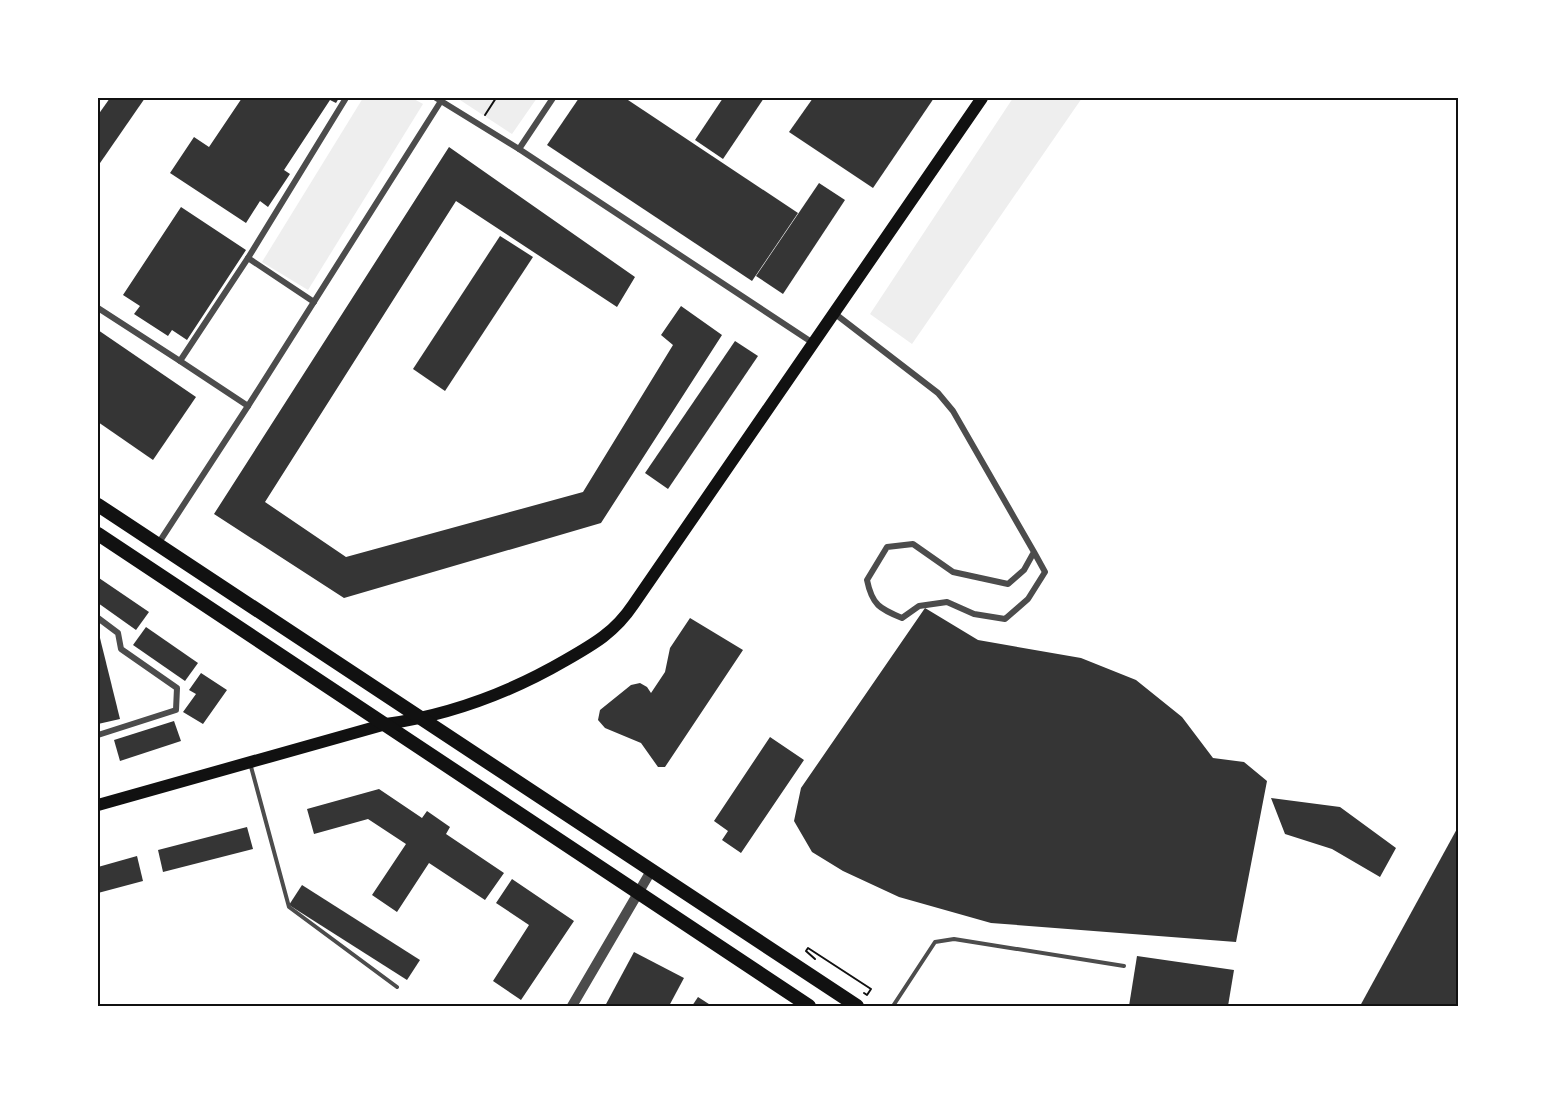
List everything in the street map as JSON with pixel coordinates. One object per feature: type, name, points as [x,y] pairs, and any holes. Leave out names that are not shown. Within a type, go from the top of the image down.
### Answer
[{"type":"main road","points":[[98,806],[386,724],[421,719],[486,699],[537,677],[610,633],[633,605],[982,98]]},
{"type":"main road","points":[[98,505],[857,1006]]},
{"type":"main road","points":[[98,534],[809,1006]]},
{"type":"street","points":[[180,361],[248,258],[346,98]]},
{"type":"street","points":[[519,149],[553,98]]},
{"type":"street","points":[[158,544],[314,302],[438,99],[519,149],[813,343]]},
{"type":"street","points":[[248,258],[314,302]]},
{"type":"street","points":[[98,308],[248,406]]},
{"type":"street","points":[[833,312],[938,393],[953,411],[1034,552],[1045,572],[1028,599],[1005,619],[974,614],[947,602],[919,606],[902,618],[883,610],[870,596],[867,580],[887,547],[913,544],[953,572],[1008,584],[1024,570],[1034,552]]},
{"type":"street","points":[[98,618],[118,633],[121,649],[177,688],[176,710],[98,735]]},
{"type":"street","points":[[572,1006],[651,871]]},
{"type":"lane","points":[[250,762],[289,907],[397,987]]},
{"type":"lane","points":[[893,1006],[935,942],[954,939],[1124,966]]},
{"type":"path","points":[[479,124],[496,98]]},
{"type":"path","points":[[815,960],[806,951],[808,948],[871,989],[867,995],[859,990]]},
{"type":"shaded area","points":[[363,98],[412,98],[423,104],[308,290],[262,262]]},
{"type":"shaded area","points":[[457,98],[537,98],[512,134]]},
{"type":"shaded area","points":[[1013,98],[1082,98],[912,344],[870,314]]},
{"type":"building","points":[[110,98],[145,98],[98,166],[98,115]]},
{"type":"building","points":[[242,98],[339,98],[336,103],[330,100],[284,170],[290,174],[268,207],[260,201],[246,223],[170,173],[194,137],[209,147]]},
{"type":"building","points":[[579,98],[625,98],[798,213],[752,281],[547,145]]},
{"type":"building","points":[[723,98],[764,98],[723,159],[695,140]]},
{"type":"building","points":[[813,98],[934,98],[873,188],[789,132]]},
{"type":"building","points":[[449,147],[635,277],[617,307],[456,201],[265,502],[346,557],[583,492],[673,345],[661,335],[681,306],[722,335],[601,523],[344,598],[214,514]]},
{"type":"building","points":[[819,183],[845,200],[783,294],[756,276]]},
{"type":"building","points":[[181,207],[246,250],[187,340],[172,330],[168,336],[134,314],[140,306],[123,295]]},
{"type":"building","points":[[500,236],[533,257],[445,391],[413,369]]},
{"type":"building","points":[[98,330],[196,397],[153,460],[98,422]]},
{"type":"building","points":[[735,341],[758,356],[668,489],[645,473]]},
{"type":"building","points":[[99,578],[149,612],[136,630],[98,603]]},
{"type":"building","points":[[925,608],[978,640],[1081,658],[1136,680],[1182,717],[1213,758],[1244,762],[1267,781],[1236,942],[991,923],[899,897],[843,871],[812,852],[794,821],[801,788]]},
{"type":"building","points":[[690,618],[743,650],[665,767],[658,767],[641,743],[605,728],[598,720],[600,710],[631,685],[640,683],[651,693],[665,672],[670,648]]},
{"type":"building","points":[[146,627],[198,663],[185,681],[133,645]]},
{"type":"building","points":[[98,630],[120,719],[98,724]]},
{"type":"building","points":[[201,673],[227,690],[203,724],[183,712],[196,694],[189,690]]},
{"type":"building","points":[[174,721],[181,741],[120,761],[114,740]]},
{"type":"building","points":[[770,737],[804,760],[741,853],[722,840],[728,831],[714,821]]},
{"type":"building","points":[[379,789],[422,818],[427,811],[450,827],[446,834],[504,873],[485,900],[429,863],[397,912],[372,895],[406,844],[368,819],[314,834],[307,809]]},
{"type":"building","points":[[1271,798],[1340,807],[1396,848],[1380,877],[1332,849],[1285,834]]},
{"type":"building","points":[[247,827],[253,849],[163,872],[158,850]]},
{"type":"building","points":[[1458,827],[1458,1006],[1360,1006]]},
{"type":"building","points":[[137,856],[143,881],[98,893],[98,867]]},
{"type":"building","points":[[512,879],[574,921],[521,1000],[493,981],[529,925],[496,903]]},
{"type":"building","points":[[302,885],[420,960],[407,980],[289,905]]},
{"type":"building","points":[[634,952],[684,978],[669,1006],[605,1006]]},
{"type":"building","points":[[1137,956],[1234,970],[1228,1006],[1129,1006]]},
{"type":"building","points":[[698,997],[712,1006],[692,1006]]}]
